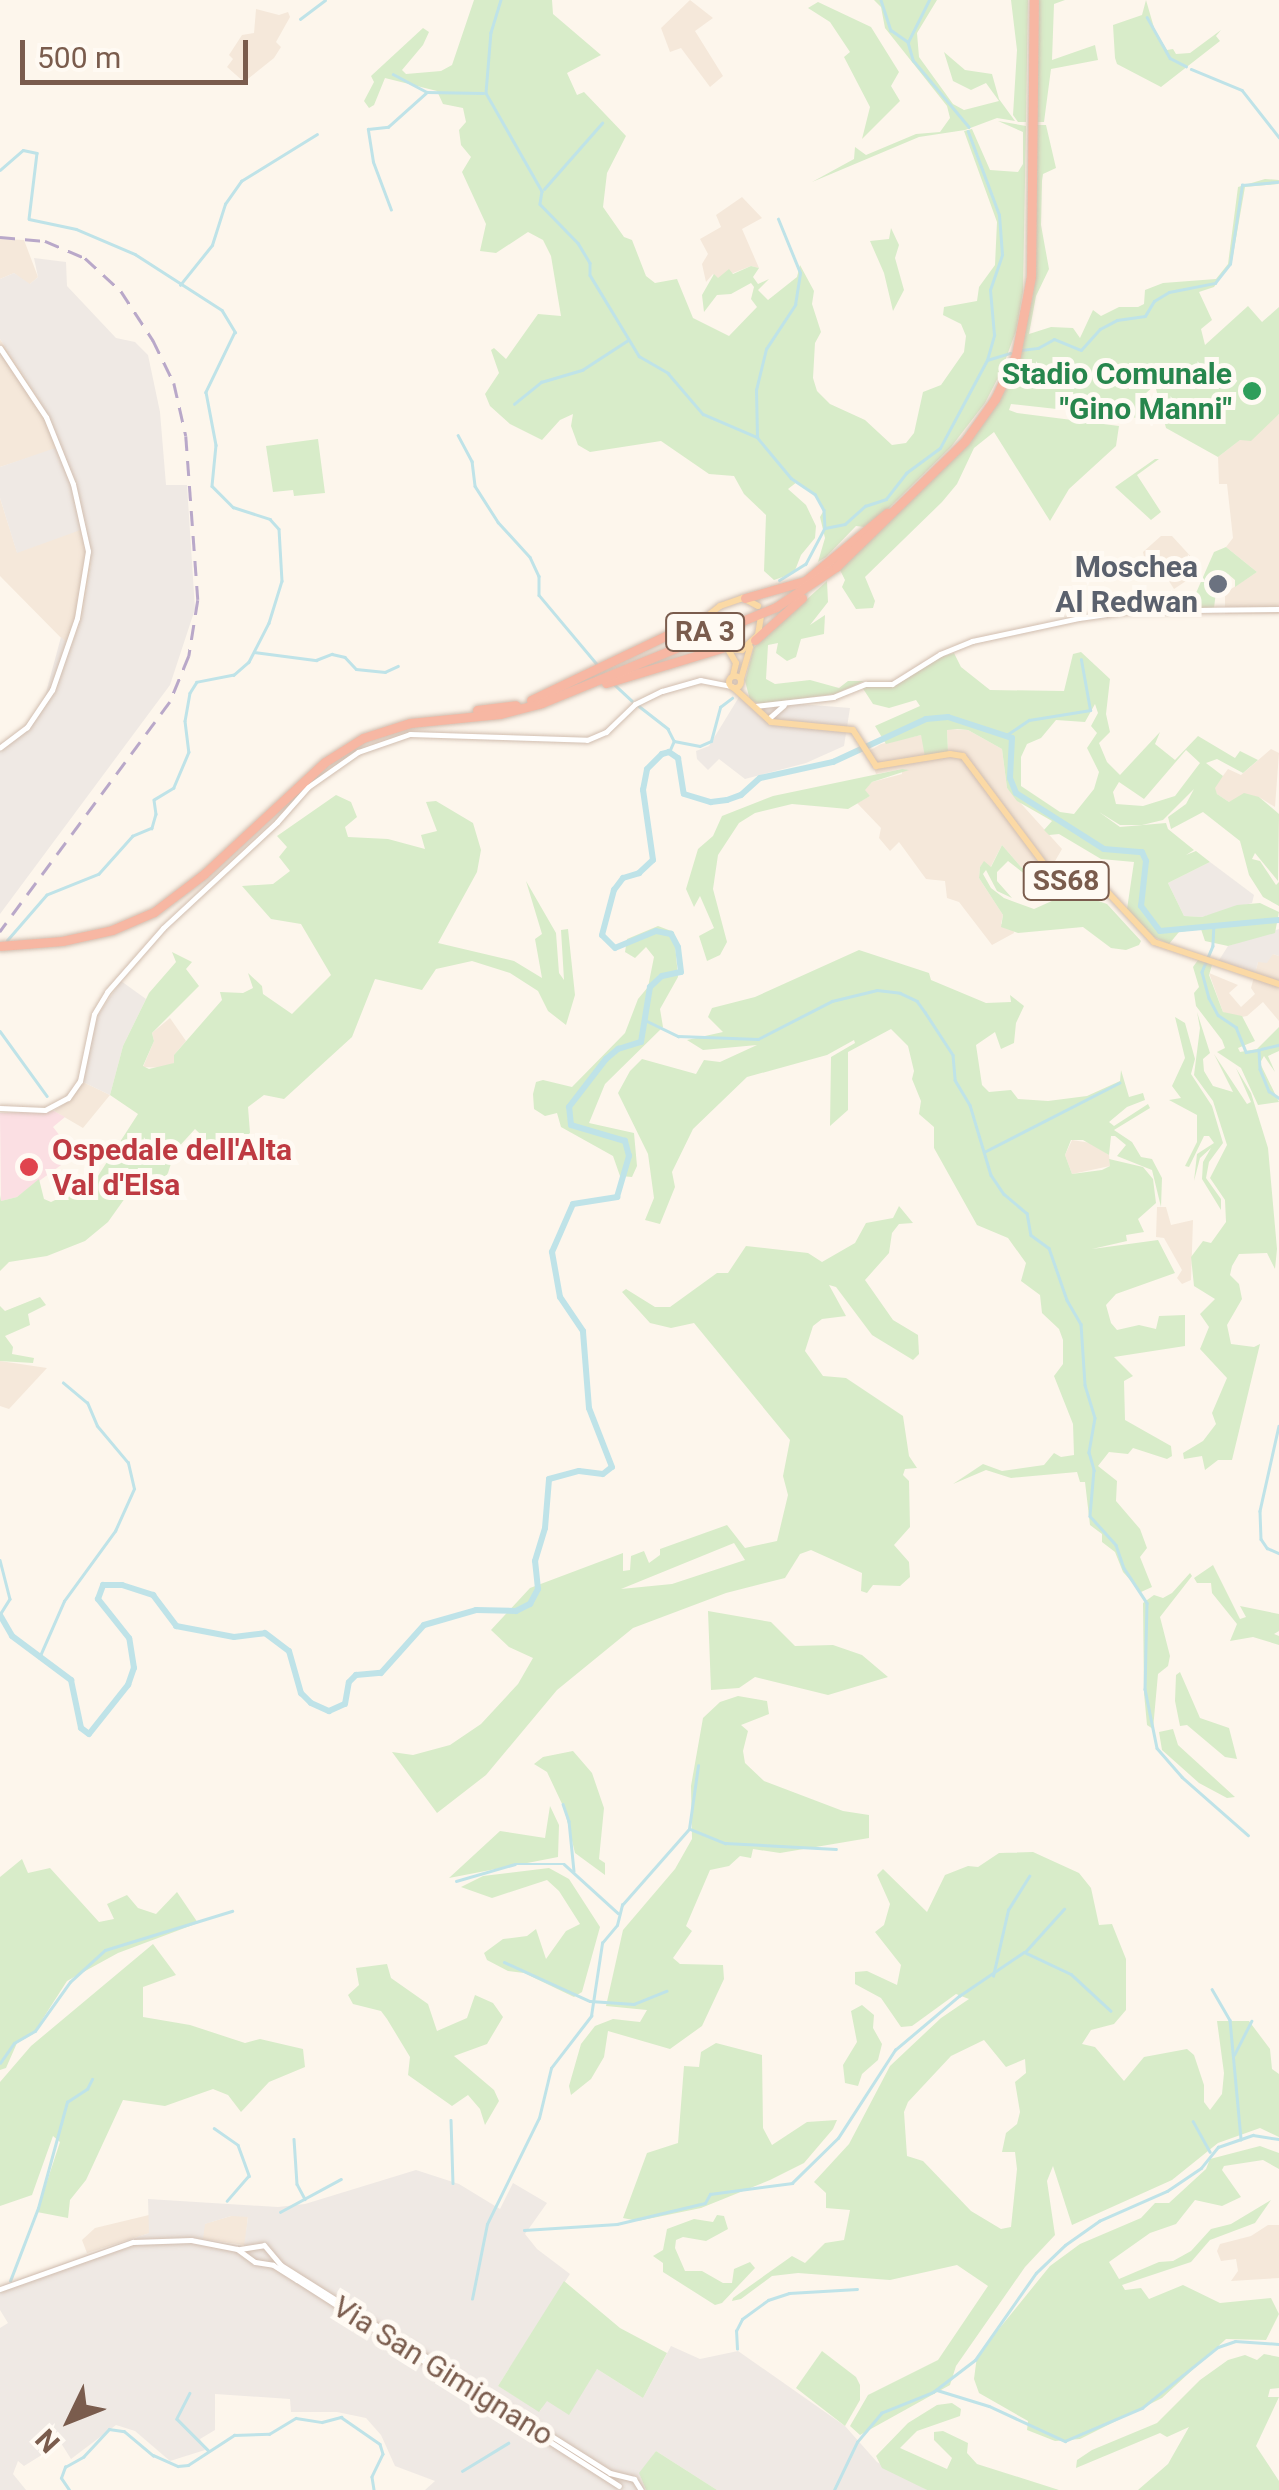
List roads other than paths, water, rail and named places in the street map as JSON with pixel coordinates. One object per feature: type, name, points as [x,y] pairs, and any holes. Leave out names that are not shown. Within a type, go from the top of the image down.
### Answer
[{"type":"highway","name":"RA 3","points":[[6,943],[112,925],[152,908],[201,871],[297,780],[343,745],[405,720],[514,708],[542,699],[776,602],[817,578],[973,426],[996,390],[1017,338],[1028,275],[1032,0]]},
{"type":"highway","name":"RA 3","points":[[6,943],[112,930],[154,912],[204,874],[324,762],[363,738],[410,723],[488,716],[561,696],[787,601],[818,582],[966,441],[996,399],[1016,355],[1031,276],[1032,0]]},
{"type":"highway","points":[[745,598],[805,582],[887,513]]},
{"type":"highway","points":[[754,641],[876,528]]},
{"type":"highway","points":[[459,714],[538,698],[680,629],[707,629]]},
{"type":"highway","points":[[488,716],[525,711],[725,649]]},
{"type":"main road","points":[[0,345],[44,412],[64,458],[88,552],[77,620],[51,693],[25,729],[0,747]]},
{"type":"main road","points":[[745,598],[760,611],[754,641],[735,682],[736,663],[707,629],[714,609],[745,598]]},
{"type":"main road","points":[[752,707],[788,703],[808,696],[835,696],[862,685],[892,684],[940,654],[972,641],[1079,618],[1132,610],[1279,609]]},
{"type":"main road","points":[[725,649],[740,650],[754,641]]},
{"type":"main road","points":[[0,1109],[47,1110],[68,1098],[82,1073],[94,1014],[107,992],[163,928],[277,822],[308,787],[358,752],[410,734],[588,740],[606,732],[644,698],[691,681],[735,682]]},
{"type":"main road","name":"SS68","points":[[735,682],[752,707],[768,718],[849,729],[860,738],[868,760],[880,767],[950,754],[965,758],[1050,874],[1064,881],[1101,884],[1148,938],[1279,984]]},
{"type":"main road","points":[[768,718],[788,703]]},
{"type":"main road","points":[[768,718],[772,706]]},
{"type":"main road","name":"SS68","points":[[752,707],[783,723]]},
{"type":"main road","points":[[780,710],[783,723]]},
{"type":"main road","points":[[0,2289],[132,2242],[195,2240],[237,2249],[251,2257],[254,2247],[237,2249]]},
{"type":"main road","name":"Via San Gimignano","points":[[254,2247],[264,2245],[281,2265],[624,2479],[633,2478],[639,2489]]},
{"type":"main road","points":[[263,2263],[270,2253]]},
{"type":"main road","name":"Via San Gimignano","points":[[251,2257],[297,2280],[620,2488],[624,2479]]},
{"type":"waterway","points":[[300,19],[325,0]]},
{"type":"waterway","points":[[501,0],[491,32],[486,93],[542,191],[540,204],[578,243],[590,263],[590,275],[639,356],[668,373],[703,414],[757,437],[791,478],[815,494],[824,510],[825,528],[806,564],[780,580]]},
{"type":"waterway","points":[[881,0],[891,30],[908,42],[913,60],[969,127]]},
{"type":"waterway","points":[[908,42],[929,0]]},
{"type":"waterway","points":[[1147,17],[1170,58],[1186,66]]},
{"type":"waterway","points":[[1191,69],[1242,90],[1279,137]]},
{"type":"waterway","points":[[393,74],[427,92]]},
{"type":"waterway","points":[[391,210],[373,162],[368,129],[388,127],[427,92],[483,93]]},
{"type":"waterway","points":[[544,189],[602,123]]},
{"type":"waterway","points":[[825,528],[845,524],[865,506],[886,499],[906,473],[940,448],[987,360],[994,335],[990,290],[1002,255],[999,215],[968,132]]},
{"type":"waterway","points":[[180,285],[212,245],[225,204],[241,181],[317,134]]},
{"type":"waterway","points":[[0,170],[23,150],[37,153],[29,219],[76,229],[135,254],[222,310],[235,332],[206,392],[216,445],[212,486],[233,507],[270,519],[279,529],[282,581],[269,623],[249,662],[234,675],[197,682],[190,693],[185,721],[189,752],[174,788],[154,800],[152,828],[133,836],[99,874],[47,895],[8,940]]},
{"type":"waterway","points":[[1021,350],[1038,348],[1054,339],[1081,350],[1100,329],[1117,320],[1145,316],[1154,301],[1169,292],[1215,283],[1230,264],[1242,185],[1279,182]]},
{"type":"waterway","points":[[757,437],[756,390],[766,349],[795,305],[800,273],[778,219]]},
{"type":"waterway","points":[[514,404],[541,382],[582,370],[628,340]]},
{"type":"waterway","points":[[987,360],[1010,353]]},
{"type":"waterway","points":[[458,435],[472,461],[475,486],[498,522],[530,557],[539,576],[539,595],[596,663]]},
{"type":"waterway","points":[[254,652],[316,660],[332,654],[345,657],[356,669],[385,672],[398,666]]},
{"type":"waterway","points":[[1008,734],[1029,720],[1090,710],[1081,660]]},
{"type":"waterway","points":[[615,685],[632,701]]},
{"type":"waterway","points":[[669,752],[674,741],[700,746],[711,741],[720,707],[732,698]]},
{"type":"waterway","points":[[639,706],[668,729],[674,741]]},
{"type":"waterway","points":[[0,1615],[12,1636],[71,1680],[81,1728],[89,1734],[128,1685],[134,1668],[129,1638],[98,1599],[103,1585],[122,1585],[153,1595],[176,1626],[234,1637],[265,1633],[289,1651],[301,1693],[311,1703],[329,1711],[345,1704],[349,1682],[356,1675],[381,1673],[424,1625],[476,1610],[516,1611],[530,1604],[538,1589],[535,1561],[545,1528],[549,1479],[579,1471],[603,1474],[612,1467],[589,1408],[583,1331],[560,1297],[552,1252],[573,1204],[617,1197],[629,1156],[625,1141],[571,1125],[569,1107],[606,1059],[618,1049],[641,1042],[650,987],[662,976],[681,972],[678,947],[671,934],[656,931],[615,948],[602,935],[614,890],[623,878],[639,873],[653,860],[643,790],[647,769],[662,754],[669,752],[678,758],[684,794],[711,802],[727,800],[741,795],[760,778],[833,762],[926,719],[948,717],[1012,738],[1010,778],[1016,793],[1104,849],[1142,852],[1146,861],[1141,906],[1160,931],[1279,920]]},
{"type":"waterway","points":[[1214,924],[1213,946],[1202,972],[1209,998],[1218,1015],[1236,1027],[1246,1052],[1259,1050],[1260,1069],[1269,1091],[1279,1098]]},
{"type":"waterway","points":[[645,1020],[678,1036],[758,1039],[832,1001],[877,990],[900,993],[917,1001],[953,1055],[955,1080],[970,1105],[991,1175],[1004,1194],[1027,1213],[1031,1235],[1049,1248],[1067,1300],[1081,1324],[1085,1385],[1095,1418],[1089,1452],[1094,1470],[1090,1516],[1116,1545],[1124,1568],[1147,1603],[1145,1689],[1157,1748],[1182,1777],[1248,1835]]},
{"type":"waterway","points":[[0,1031],[47,1096]]},
{"type":"waterway","points":[[1261,1049],[1279,1045]]},
{"type":"waterway","points":[[984,1152],[1119,1083]]},
{"type":"waterway","points":[[39,1658],[64,1601],[115,1531],[134,1489],[128,1463],[97,1426],[87,1403],[63,1383]]},
{"type":"waterway","points":[[1279,1426],[1260,1511],[1261,1539],[1267,1548],[1279,1553]]},
{"type":"waterway","points":[[0,1560],[10,1599],[0,1615]]},
{"type":"waterway","points":[[472,2299],[487,2224],[539,2118],[551,2068],[591,2016],[602,1943],[617,1925],[622,1905],[689,1829],[698,1766]]},
{"type":"waterway","points":[[563,1804],[569,1821],[574,1871]]},
{"type":"waterway","points":[[690,1829],[725,1843],[836,1849]]},
{"type":"waterway","points":[[456,1881],[515,1864],[564,1864],[618,1913]]},
{"type":"waterway","points":[[993,1976],[1008,1910],[1029,1876]]},
{"type":"waterway","points":[[1025,1952],[1064,1909]]},
{"type":"waterway","points":[[0,2063],[14,2043],[35,2031],[70,1982],[105,1950],[232,1911]]},
{"type":"waterway","points":[[524,2230],[617,2224],[705,2203],[710,2194],[792,2183],[838,2138],[895,2050],[959,1996],[1024,1952],[1071,1974],[1111,2011]]},
{"type":"waterway","points":[[504,1962],[590,2001],[634,2004],[667,1991]]},
{"type":"waterway","points":[[1212,1989],[1230,2020],[1241,2139]]},
{"type":"waterway","points":[[1234,2055],[1251,2021]]},
{"type":"waterway","points":[[10,2281],[38,2208],[67,2102],[87,2089],[92,2079]]},
{"type":"waterway","points":[[451,2120],[453,2183]]},
{"type":"waterway","points":[[1193,2121],[1210,2152]]},
{"type":"waterway","points":[[214,2128],[238,2145],[249,2176],[227,2201]]},
{"type":"waterway","points":[[834,2490],[857,2442],[881,2413],[933,2392],[975,2360],[1036,2273],[1065,2245],[1099,2221],[1167,2191],[1201,2168],[1218,2147],[1253,2135],[1279,2139]]},
{"type":"waterway","points":[[294,2139],[297,2184],[305,2199]]},
{"type":"waterway","points":[[280,2212],[341,2179]]},
{"type":"waterway","points":[[737,2349],[736,2331],[742,2319],[768,2300],[789,2293],[857,2289]]},
{"type":"waterway","points":[[937,2390],[989,2406],[1065,2441],[1142,2408],[1218,2347],[1235,2341],[1279,2344]]},
{"type":"waterway","points":[[190,2393],[177,2419],[208,2450]]},
{"type":"waterway","points":[[69,2490],[61,2478],[65,2467],[83,2457],[109,2429],[124,2431],[153,2455],[178,2466],[188,2465],[234,2435],[269,2434],[296,2418],[322,2422],[341,2417],[380,2444],[383,2454],[372,2477],[374,2490]]},
{"type":"waterway","points":[[462,2471],[508,2443]]},
{"type":"railway","points":[[0,237],[45,241],[85,258],[121,291],[153,340],[174,383],[186,436],[198,600],[189,656],[170,702],[0,932]]},
{"type":"place","name":"Stadio Comunale \"Gino Manni\"","points":[[1252,391]]},
{"type":"place","name":"Moschea Al Redwan","points":[[1218,584]]},
{"type":"place","name":"Ospedale dell'Alta Val d'Elsa","points":[[29,1167]]}]
